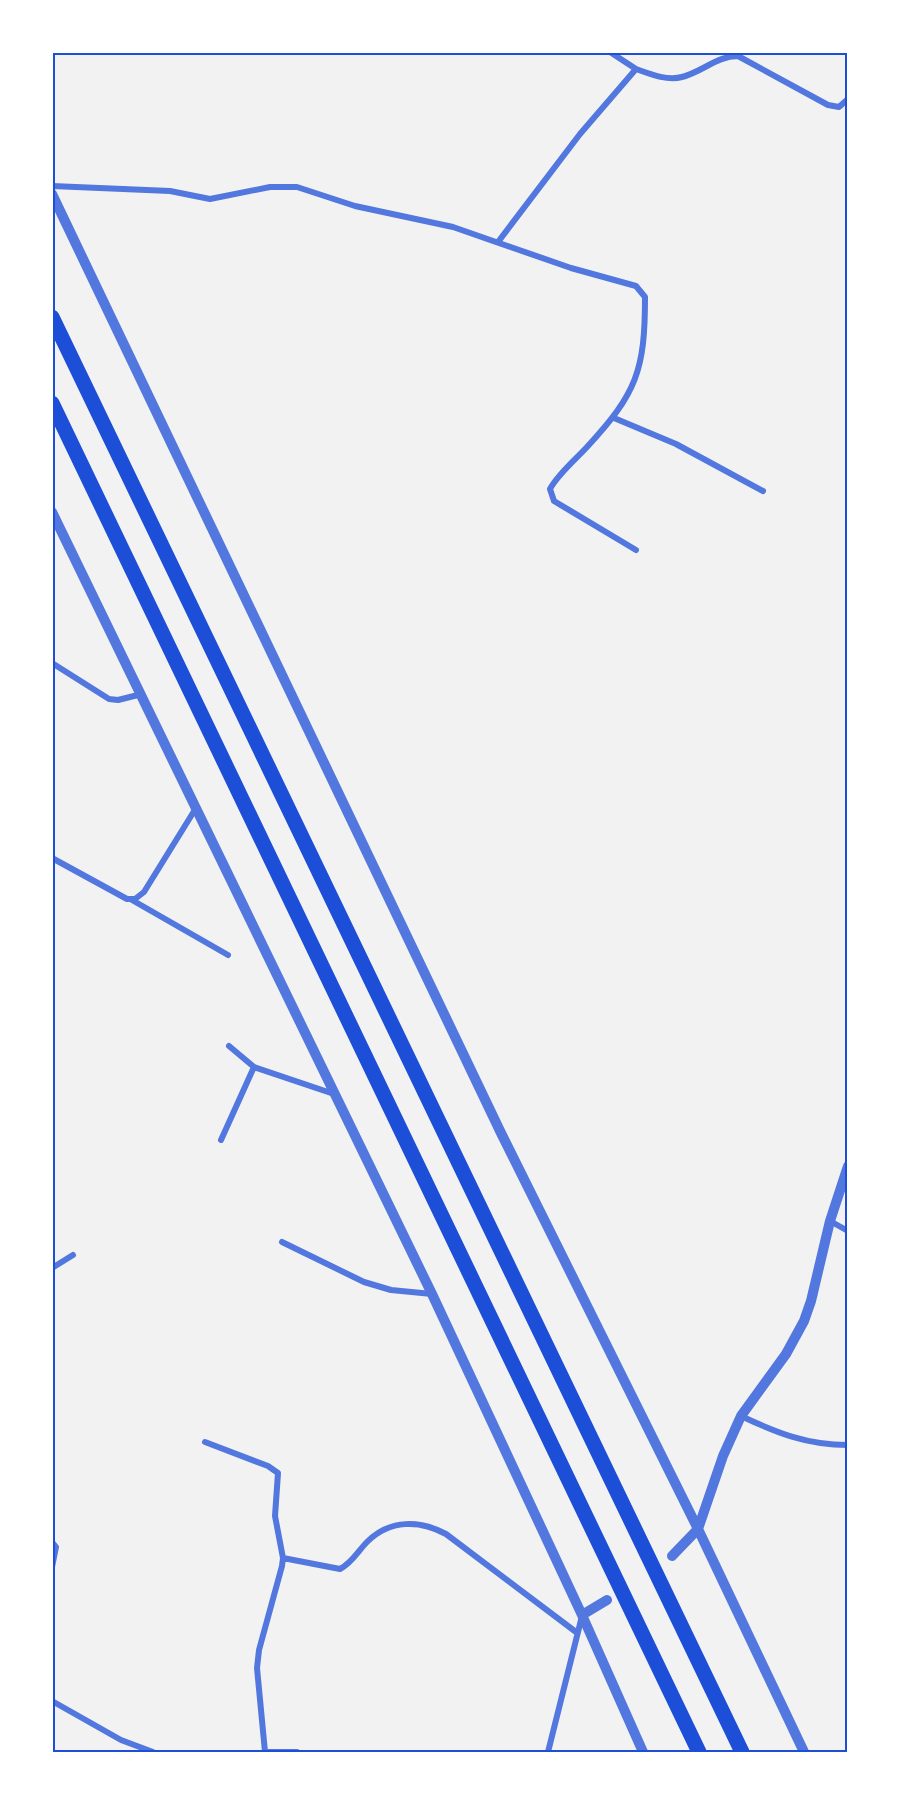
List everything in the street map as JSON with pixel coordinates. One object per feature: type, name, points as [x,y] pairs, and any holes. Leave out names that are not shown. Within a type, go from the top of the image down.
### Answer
[{"type":"highway","points":[[52,317],[742,1752]]},
{"type":"highway","points":[[52,403],[699,1752]]},
{"type":"street","points":[[610,52],[636,69],[680,78],[725,57],[738,56],[828,105],[839,107],[848,99]]},
{"type":"street","points":[[498,242],[580,134],[636,69]]},
{"type":"street","points":[[52,186],[170,191],[210,199],[270,187],[297,187],[356,206],[453,227],[571,268],[636,286],[645,297],[645,326],[641,363],[629,396],[614,418],[553,484],[550,494],[554,501],[636,550]]},
{"type":"street","points":[[52,194],[501,1133],[698,1529],[804,1752]]},
{"type":"street","points":[[614,418],[684,448],[763,492]]},
{"type":"street","points":[[52,512],[197,806],[432,1294],[582,1615],[643,1752]]},
{"type":"street","points":[[52,663],[109,699],[118,700],[142,694]]},
{"type":"street","points":[[131,900],[144,892],[197,806]]},
{"type":"street","points":[[52,858],[228,956]]},
{"type":"street","points":[[229,1046],[254,1067],[334,1094]]},
{"type":"street","points":[[221,1140],[254,1067]]},
{"type":"street","points":[[672,1556],[698,1529],[723,1456],[741,1416],[786,1354],[804,1321],[830,1221],[848,1166]]},
{"type":"street","points":[[830,1221],[848,1231]]},
{"type":"street","points":[[282,1242],[364,1282],[391,1290],[432,1294]]},
{"type":"street","points":[[52,1268],[73,1255]]},
{"type":"street","points":[[741,1416],[795,1439],[823,1445],[848,1445]]},
{"type":"street","points":[[205,1442],[268,1466],[278,1473],[276,1525],[283,1558],[259,1650],[257,1668],[266,1752],[297,1752]]},
{"type":"street","points":[[283,1558],[340,1569],[347,1566],[377,1534],[402,1523],[424,1525],[446,1534],[576,1632]]},
{"type":"street","points":[[52,1542],[56,1547],[52,1567]]},
{"type":"street","points":[[548,1752],[582,1615],[607,1600]]},
{"type":"street","points":[[52,1701],[121,1740],[153,1752]]}]
